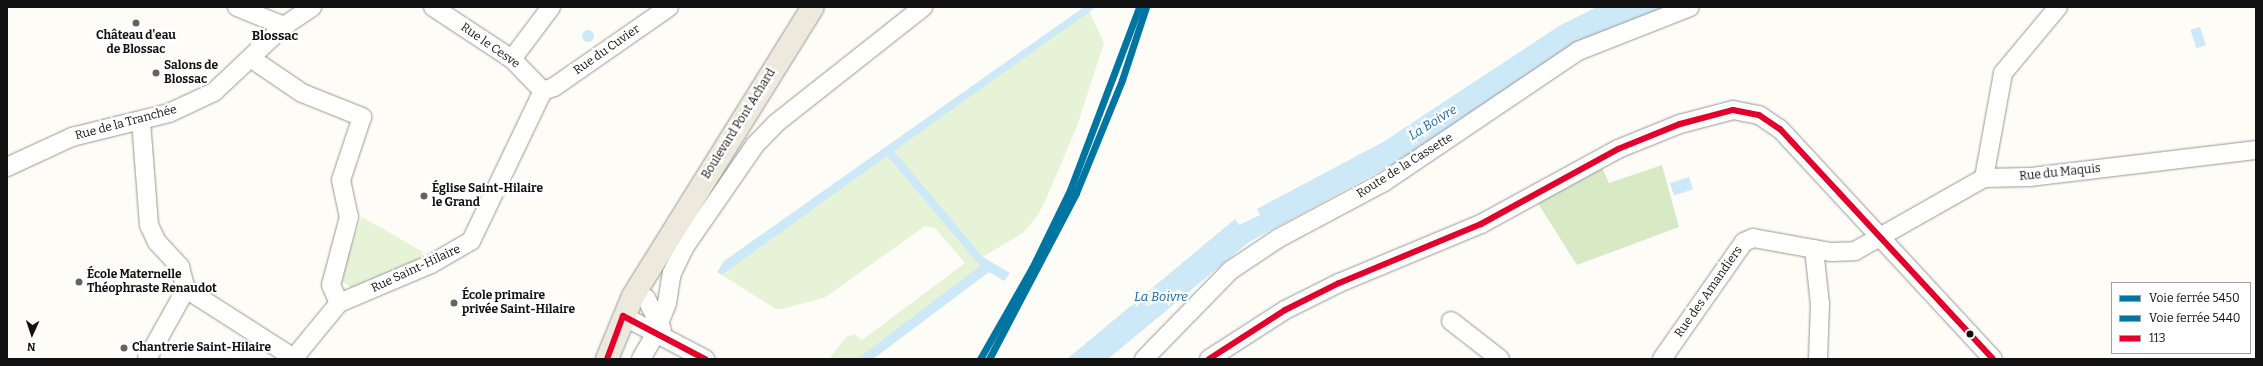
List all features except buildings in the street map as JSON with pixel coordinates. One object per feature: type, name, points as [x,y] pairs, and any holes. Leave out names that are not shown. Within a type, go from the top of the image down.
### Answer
[{"type":"main road","name":"Boulevard Pont Achard","points":[[607,359],[628,323],[665,242],[813,7]]},
{"type":"main road","name":"Boulevard Pont Achard","points":[[618,359],[628,323],[661,300],[665,242]]},
{"type":"street","points":[[237,7],[284,26]]},
{"type":"street","name":"Rue de la Tranchée","points":[[7,167],[72,137],[141,121],[214,92],[252,59],[284,26],[312,7]]},
{"type":"street","name":"Rue le Cesve","points":[[433,7],[512,59],[543,90]]},
{"type":"street","points":[[512,59],[551,7]]},
{"type":"street","name":"Rue du Cuvier","points":[[543,90],[554,87],[669,7]]},
{"type":"street","points":[[641,359],[658,332],[661,300],[684,248],[755,145],[775,124],[923,7]]},
{"type":"street","name":"Route de la Cassette","points":[[1144,359],[1231,270],[1278,238],[1384,182],[1578,51],[1690,7]]},
{"type":"street","points":[[1984,178],[2003,73],[2058,7]]},
{"type":"street","points":[[252,59],[302,93],[362,117],[341,180],[349,218],[331,286],[339,303]]},
{"type":"street","name":"Rue Saint-Hilaire","points":[[294,359],[339,303],[431,264],[471,241],[543,90]]},
{"type":"street","points":[[1209,359],[1285,310],[1339,283],[1481,224],[1618,149],[1680,124],[1733,110],[1759,115],[1780,129],[1993,359]]},
{"type":"street","points":[[141,121],[149,225],[157,242],[180,267],[186,289],[294,359]]},
{"type":"street","name":"Rue du Maquis","points":[[1880,238],[1984,178],[2030,177],[2256,150]]},
{"type":"street","name":"Rue des Amandiers","points":[[1662,359],[1744,242],[1753,238],[1814,249],[1855,251],[1880,238]]},
{"type":"street","points":[[1814,249],[1820,304],[1818,359]]},
{"type":"street","points":[[147,359],[186,289]]},
{"type":"street","points":[[1450,321],[1500,359]]},
{"type":"street","points":[[628,323],[658,332],[705,359]]},
{"type":"street","points":[[658,332],[685,359]]},
{"type":"green space","points":[[1089,11],[1104,43],[1077,126],[1047,197],[1038,215],[1023,233],[983,257],[893,151]]},
{"type":"green space","points":[[887,156],[980,266],[857,359],[829,359],[846,337],[855,334],[862,340],[965,263],[935,228],[925,226],[824,298],[781,309],[776,309],[722,275]]},
{"type":"green space","points":[[1662,165],[1679,227],[1577,265],[1537,202],[1602,167],[1609,183]]},
{"type":"green space","points":[[362,217],[423,252],[419,260],[354,290],[339,279]]},
{"type":"water","points":[[1084,7],[1096,7],[894,151],[983,257],[1010,273],[1004,281],[989,272],[873,359],[857,359],[980,266],[887,156],[722,275],[717,272],[724,261]]},
{"type":"water","name":"La Boivre","points":[[1597,7],[1666,7],[1592,36],[1393,164],[1249,242],[1108,359],[1067,359],[1235,219],[1239,225],[1260,215],[1257,209],[1383,142],[1559,26]]},
{"type":"water","points":[[2200,27],[2206,45],[2196,48],[2190,30]]},
{"type":"water","points":[[586,30],[590,30],[594,36],[590,42],[586,42],[582,38],[582,34]]},
{"type":"water","points":[[1689,177],[1693,189],[1674,196],[1670,183]]},
{"type":"rail line","name":"5450","points":[[980,359],[1032,268],[1070,190],[1139,7]]},
{"type":"rail line","name":"5440","points":[[989,359],[1076,193],[1122,80],[1146,7]]},
{"type":"transit line","name":"113","points":[[1209,359],[1285,310],[1339,283],[1481,224],[1618,149],[1680,124],[1733,110],[1759,115],[1780,129],[1993,359]]},
{"type":"transit line","name":"113","points":[[607,359],[623,316],[705,359]]},
{"type":"place","name":"Château d'eau de Blossac","points":[[136,23]]},
{"type":"place","name":"Salons de Blossac","points":[[156,73]]},
{"type":"place","name":"Église Saint-Hilaire le Grand","points":[[424,196]]},
{"type":"place","name":"École Maternelle Théophraste Renaudot","points":[[79,282]]},
{"type":"place","name":"École primaire privée Saint-Hilaire","points":[[454,303]]},
{"type":"place","name":"Chantrerie Saint-Hilaire","points":[[124,348]]},
{"type":"district","name":"Blossac","points":[[275,36]]}]
